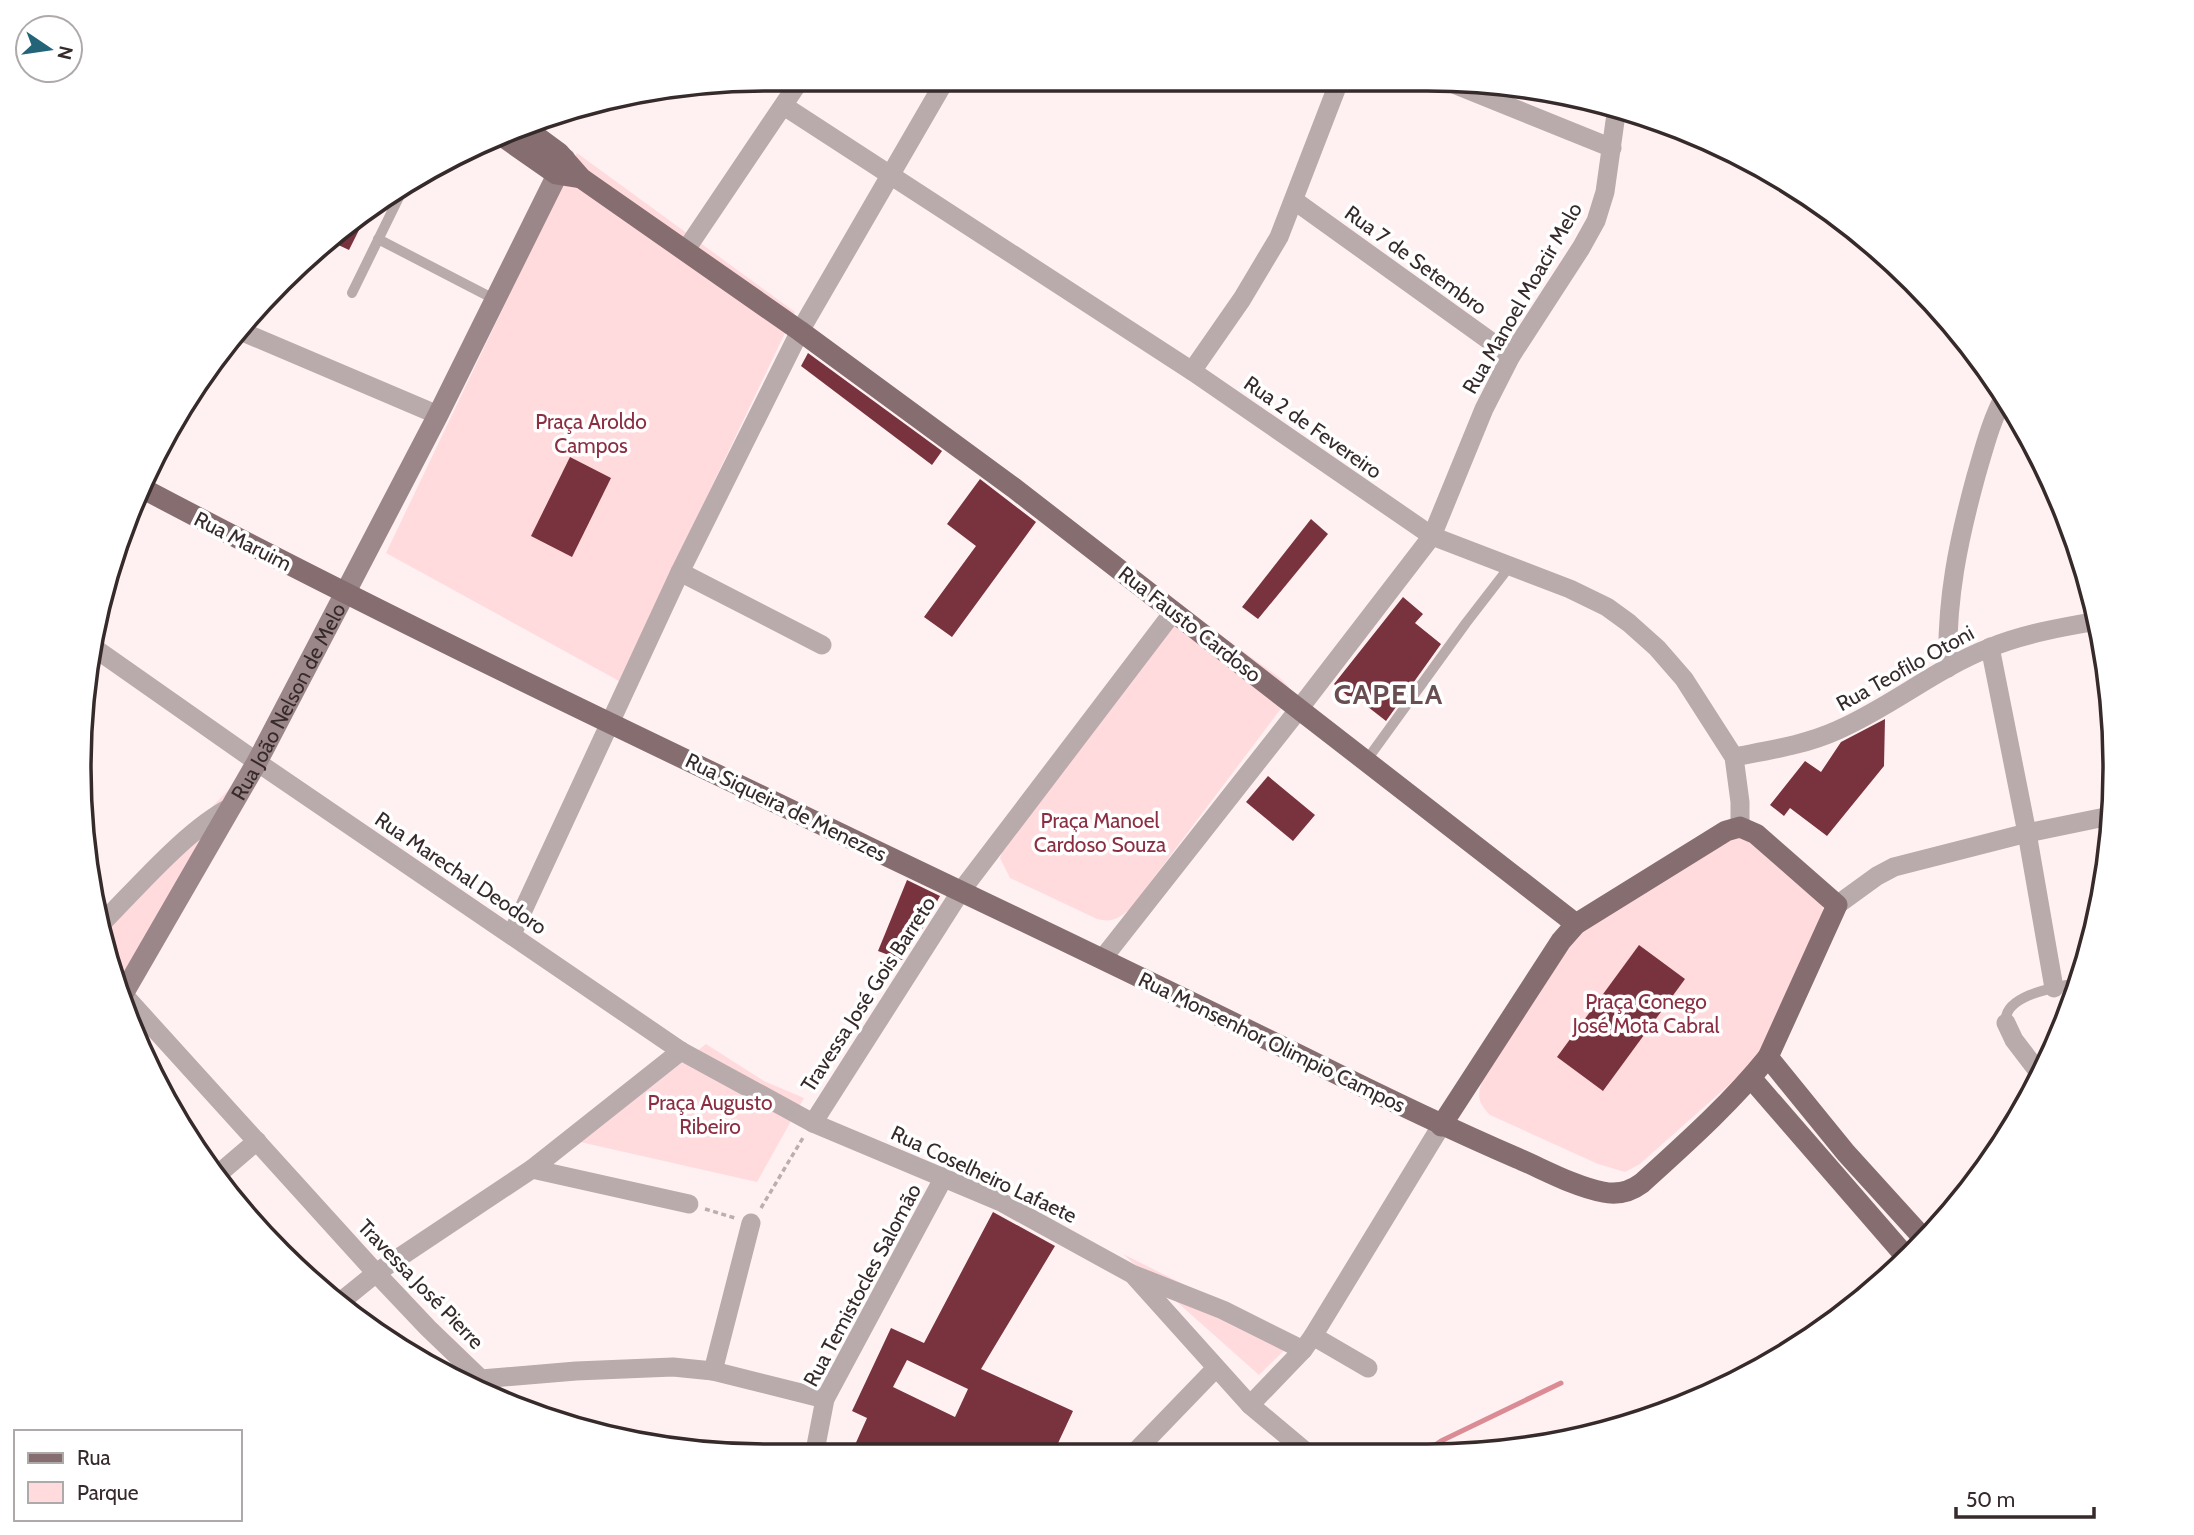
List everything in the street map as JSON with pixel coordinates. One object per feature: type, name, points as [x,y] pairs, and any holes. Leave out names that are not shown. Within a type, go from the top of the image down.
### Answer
[{"type":"main road","points":[[530,134],[560,166]]},
{"type":"main road","points":[[512,141],[581,178],[800,331]]},
{"type":"main road","name":"Rua Fausto Cardoso","points":[[800,331],[1014,488],[1576,924]]},
{"type":"main road","name":"Rua Maruim","points":[[150,492],[346,594]]},
{"type":"main road","points":[[346,594],[611,723]]},
{"type":"main road","name":"Rua Siqueira de Menezes","points":[[611,723],[961,891]]},
{"type":"main road","points":[[1740,827],[1756,834],[1838,905],[1768,1057],[1695,1135],[1633,1189],[1621,1193],[1592,1189],[1441,1126],[1561,941],[1576,924],[1727,831],[1740,827]]},
{"type":"main road","points":[[961,891],[1103,958]]},
{"type":"main road","name":"Rua Monsenhor Olimpio Campos","points":[[1103,958],[1441,1126]]},
{"type":"main road","points":[[1768,1057],[1846,1153],[1918,1232]]},
{"type":"main road","points":[[1751,1078],[1900,1250]]},
{"type":"street","points":[[685,251],[793,91]]},
{"type":"street","points":[[512,934],[680,572],[800,331],[939,91]]},
{"type":"street","points":[[1192,371],[1263,266],[1294,201],[1335,91]]},
{"type":"street","points":[[1474,92],[1612,148]]},
{"type":"street","name":"Rua 2 de Fevereiro","points":[[784,106],[1192,371],[1432,536],[1570,589],[1607,607],[1629,623],[1657,648],[1684,680],[1734,757],[1740,827]]},
{"type":"street","name":"Rua Manoel Moacir Melo","points":[[1299,709],[1432,536],[1484,408],[1511,356],[1596,221],[1605,191],[1616,118]]},
{"type":"street","points":[[346,594],[438,415],[560,166]]},
{"type":"street","name":"Rua 7 de Setembro","points":[[1294,201],[1511,356]]},
{"type":"street","points":[[248,334],[438,415]]},
{"type":"street","points":[[1948,668],[1951,581],[1962,526],[1984,447],[1999,409]]},
{"type":"street","points":[[680,572],[822,645]]},
{"type":"street","name":"Rua João Nelson de Melo","points":[[127,986],[257,762],[346,594]]},
{"type":"street","points":[[961,891],[1174,611]]},
{"type":"street","name":"Rua Teofilo Otoni","points":[[1734,757],[1800,745],[1836,731],[1990,647],[2087,623]]},
{"type":"street","points":[[1990,647],[2054,988]]},
{"type":"street","name":"Rua Marechal Deodoro","points":[[101,653],[681,1051],[813,1123]]},
{"type":"street","points":[[1103,958],[1299,709]]},
{"type":"street","name":"Rua João Nelson de Melo","points":[[108,917],[198,829],[231,807]]},
{"type":"street","points":[[1838,905],[1894,867],[2027,833],[2101,818]]},
{"type":"street","name":"Travessa José Gois Barreto","points":[[813,1123],[961,891]]},
{"type":"street","name":"Travessa José Pierre","points":[[135,1007],[473,1376]]},
{"type":"street","points":[[2006,1023],[2014,1040],[2034,1066]]},
{"type":"street","points":[[347,1297],[376,1273],[532,1169],[681,1051]]},
{"type":"street","name":"Rua Coselheiro Lafaete","points":[[813,1123],[1013,1208],[1132,1274]]},
{"type":"street","points":[[1250,1405],[1308,1343],[1441,1126]]},
{"type":"street","points":[[224,1169],[257,1141]]},
{"type":"street","points":[[532,1169],[689,1204]]},
{"type":"street","name":"Rua Temistocles Salomão","points":[[816,1444],[825,1399],[944,1177]]},
{"type":"street","points":[[713,1371],[751,1223]]},
{"type":"street","points":[[1132,1274],[1368,1368]]},
{"type":"street","points":[[1132,1274],[1250,1405],[1297,1444]]},
{"type":"street","name":"Travessa José Pierre","points":[[489,1384],[576,1371],[673,1367],[713,1371],[825,1399]]},
{"type":"street","points":[[1143,1444],[1216,1368]]},
{"type":"lane","points":[[352,293],[396,202]]},
{"type":"lane","points":[[378,239],[494,299]]},
{"type":"lane","points":[[1366,761],[1511,565]]},
{"type":"lane","points":[[2006,1023],[2006,1014],[2012,1004],[2067,985]]},
{"type":"path","points":[[689,1204],[751,1223],[813,1123]]},
{"type":"green space","name":"Praça Aroldo Campos","points":[[577,153],[795,312],[619,681],[386,553]]},
{"type":"green space","name":"Praça Manoel Cardoso Souza","points":[[1194,616],[1280,678],[1289,687],[1289,698],[1131,908],[1119,917],[1112,920],[1097,919],[1010,878],[1000,858],[1007,839],[1171,627]]},
{"type":"green space","points":[[245,773],[138,959],[123,971],[107,914]]},
{"type":"green space","name":"Praça Conego José Mota Cabral","points":[[1744,832],[1824,895],[1822,917],[1766,1043],[1740,1075],[1640,1164],[1625,1172],[1598,1164],[1490,1115],[1479,1098],[1483,1079],[1573,923]]},
{"type":"green space","name":"Praça Augusto Ribeiro","points":[[706,1044],[764,1081],[804,1098],[757,1182],[580,1142]]},
{"type":"green space","points":[[1123,1254],[1295,1340],[1259,1375]]},
{"type":"building","points":[[360,228],[349,250],[338,245]]},
{"type":"building","points":[[808,353],[942,451],[932,465],[801,366]]},
{"type":"building","points":[[570,457],[611,478],[572,557],[531,536]]},
{"type":"building","points":[[980,479],[1036,522],[952,637],[924,617],[976,546],[947,524]]},
{"type":"building","points":[[1311,519],[1328,534],[1258,619],[1242,607]]},
{"type":"building","points":[[1403,597],[1423,614],[1415,623],[1441,644],[1386,721],[1354,696],[1351,699],[1334,684]]},
{"type":"building","points":[[1885,719],[1884,766],[1827,836],[1790,808],[1784,816],[1770,805],[1805,761],[1821,772],[1841,742]]},
{"type":"building","points":[[1268,776],[1315,815],[1293,841],[1246,802]]},
{"type":"building","points":[[907,880],[940,896],[902,960],[878,951]]},
{"type":"building","points":[[1639,945],[1685,979],[1603,1091],[1557,1057]]},
{"type":"building","points":[[993,1212],[1055,1246],[981,1369],[1073,1411],[1058,1444],[855,1444],[867,1418],[852,1411],[891,1328],[924,1343]],"holes":[[[907,1360],[968,1389],[955,1417],[893,1387]]]},
{"type":"waterway","points":[[1437,1444],[1561,1383]]},
{"type":"district","name":"CAPELA","points":[[1389,694]]}]
